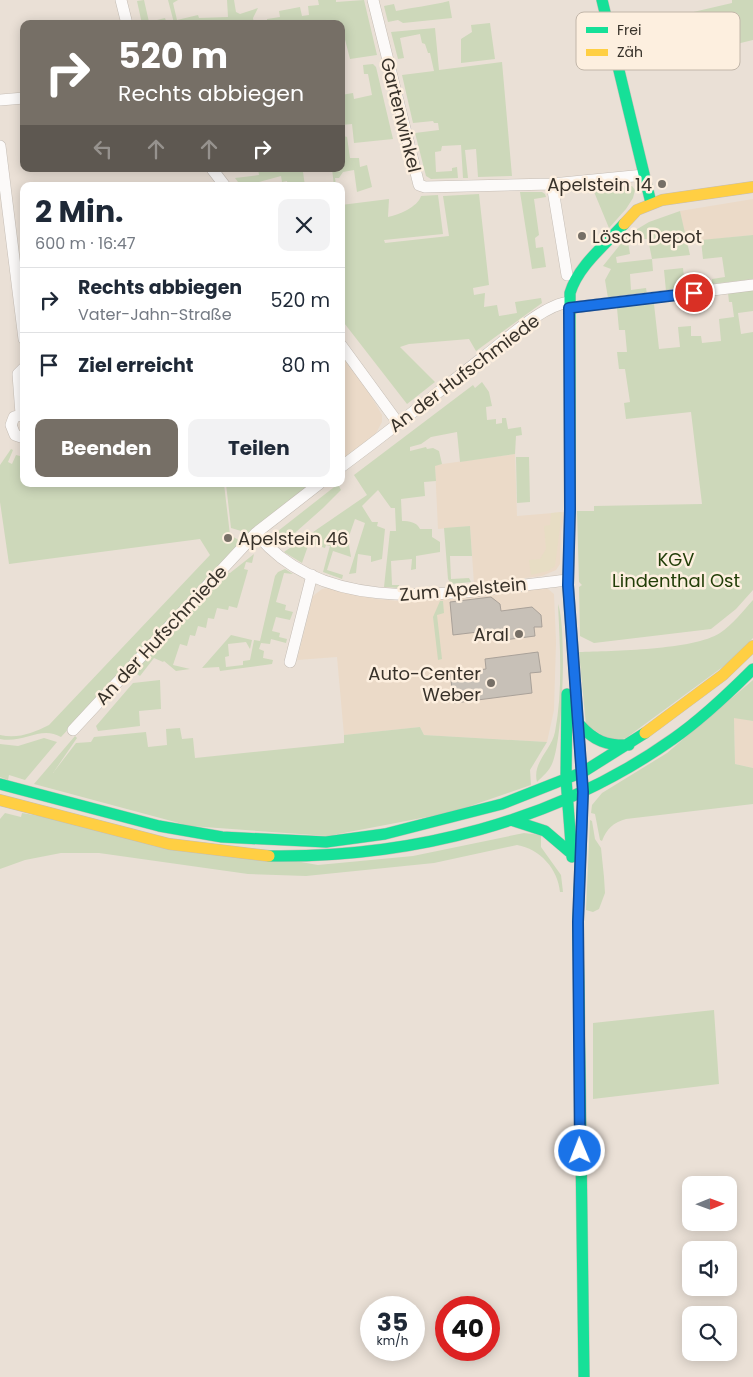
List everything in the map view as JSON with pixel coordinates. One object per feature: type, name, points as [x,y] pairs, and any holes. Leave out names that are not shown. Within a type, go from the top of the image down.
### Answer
[{"type":"street","points":[[121,0],[126,20]]},
{"type":"street","name":"Gartenwinkel","points":[[372,0],[419,184],[426,187],[552,184],[644,175]]},
{"type":"street","points":[[619,70],[651,203]]},
{"type":"street","points":[[0,100],[20,98]]},
{"type":"street","points":[[0,146],[20,307]]},
{"type":"street","points":[[214,172],[222,182]]},
{"type":"street","points":[[552,184],[566,276]]},
{"type":"street","points":[[584,1377],[578,922],[583,772],[568,592],[570,509],[569,305],[573,283],[587,264],[637,210],[651,203],[753,186]]},
{"type":"street","name":"An der Hufschmiede","points":[[345,464],[534,320],[558,305],[753,285]]},
{"type":"street","points":[[345,350],[398,423]]},
{"type":"street","points":[[20,372],[18,374],[20,390]]},
{"type":"street","points":[[20,415],[14,418],[11,426],[15,435],[20,437]]},
{"type":"street","name":"An der Hufschmiede","points":[[73,730],[256,533],[315,487]]},
{"type":"street","name":"Zum Apelstein","points":[[256,533],[279,558],[312,575],[363,592],[405,596],[568,580]]},
{"type":"street","points":[[290,662],[312,575]]},
{"type":"street","points":[[568,592],[565,618],[568,690],[566,779],[578,922]]},
{"type":"street","points":[[0,784],[196,833],[250,840],[326,842],[385,834],[455,818],[502,804],[583,772],[629,745],[723,674],[753,646]]},
{"type":"street","points":[[1,800],[194,849],[278,857],[355,856],[390,852],[446,840],[511,820],[583,792],[662,748],[702,717],[753,669]]},
{"type":"street","points":[[579,724],[595,741],[613,746],[629,745]]},
{"type":"street","points":[[511,820],[546,831],[559,840],[572,854]]},
{"type":"shaded area","points":[[753,199],[753,235],[686,242],[680,211]]},
{"type":"shaded area","points":[[345,357],[363,382],[382,415],[382,422],[375,435],[345,458]]},
{"type":"shaded area","points":[[515,454],[517,516],[565,512],[561,532],[560,564],[556,570],[542,576],[474,584],[470,526],[438,529],[435,465]]},
{"type":"shaded area","points":[[536,586],[548,589],[554,594],[556,642],[554,710],[547,742],[424,735],[420,727],[344,735],[337,657],[297,660],[313,596],[322,589],[328,588],[376,599],[412,602]]},
{"type":"shaded area","points":[[734,717],[753,721],[753,768],[735,764]]},
{"type":"green space","points":[[144,0],[149,20],[141,20],[137,1]]},
{"type":"green space","points":[[168,0],[178,0],[173,3],[177,20],[173,20]]},
{"type":"green space","points":[[227,0],[234,0],[236,12],[240,14],[258,8],[253,20],[177,20],[198,15],[199,18],[228,17]]},
{"type":"green space","points":[[318,0],[336,0],[336,2],[364,0],[377,55],[350,59],[345,40],[345,20],[267,20],[280,17],[279,11],[300,7],[302,16],[309,15],[308,6],[319,5]]},
{"type":"green space","points":[[732,0],[753,0],[753,40],[740,43],[740,12],[693,12],[732,3]]},
{"type":"green space","points":[[449,1],[452,18],[403,23],[398,20],[388,22],[384,6],[394,4],[396,11]]},
{"type":"green space","points":[[490,23],[495,59],[461,63],[461,39],[472,32],[471,25]]},
{"type":"green space","points":[[435,28],[439,70],[502,62],[512,176],[478,177],[476,149],[465,150],[468,178],[463,178],[461,145],[442,146],[441,151],[435,152],[436,172],[452,171],[452,168],[457,167],[458,178],[431,179],[426,176],[415,133],[439,130],[438,123],[433,121],[413,123],[402,75],[434,71],[430,53],[428,53],[425,44],[422,43],[420,34],[400,38],[404,58],[398,59],[391,32]]},
{"type":"green space","points":[[373,64],[376,67],[393,139],[354,143],[352,124],[345,125],[345,94],[353,93],[354,99],[372,95],[368,74],[364,74],[363,65]]},
{"type":"green space","points":[[345,136],[347,137],[350,158],[359,158],[360,167],[367,165],[372,187],[357,192],[354,170],[345,172]]},
{"type":"green space","points":[[258,172],[303,172],[304,182],[282,182],[281,176],[259,182],[238,182],[235,178],[259,175]]},
{"type":"green space","points":[[332,172],[343,172],[339,178],[335,178],[336,182],[334,182]]},
{"type":"green space","points":[[632,186],[635,190],[633,198],[609,228],[592,187]]},
{"type":"green space","points":[[520,192],[542,192],[545,194],[546,197],[534,199],[539,235],[535,238],[536,248],[543,247],[546,267],[532,269]]},
{"type":"green space","points":[[479,194],[489,285],[473,288],[474,295],[485,293],[484,307],[497,305],[499,316],[517,313],[515,302],[541,298],[542,303],[476,351],[469,339],[409,344],[400,347],[435,382],[407,404],[345,324],[345,204],[389,199],[388,217],[412,207],[421,196],[438,195],[443,234],[384,240],[385,243],[449,236],[443,196]]},
{"type":"green space","points":[[680,211],[690,255],[652,259],[648,239],[644,239],[642,232],[629,234],[649,222]]},
{"type":"green space","points":[[753,235],[753,279],[712,284],[712,279],[725,277],[722,257],[703,259],[701,240]]},
{"type":"green space","points":[[627,236],[630,254],[616,257],[617,263],[652,259],[653,271],[630,274],[631,290],[646,288],[647,294],[608,298],[605,280],[611,269],[603,266]]},
{"type":"green space","points":[[683,268],[685,288],[666,291],[664,270]]},
{"type":"green space","name":"KGV Lindenthal Ost","points":[[753,290],[753,311],[738,313],[741,334],[753,332],[753,590],[736,609],[711,629],[594,643],[580,636],[579,587],[582,585],[579,582],[577,511],[594,511],[594,506],[702,504],[691,412],[626,419],[624,403],[630,402],[625,369],[619,369],[617,352],[627,352],[625,330],[619,330],[617,308],[654,304],[659,349],[680,347],[678,327],[691,326],[691,336],[701,336],[702,343],[721,341],[719,319],[734,317],[732,302],[729,302],[728,293]]},
{"type":"green space","points":[[482,382],[489,392],[492,406],[486,407],[487,420],[496,419],[496,424],[502,423],[502,418],[506,418],[508,429],[521,427],[522,435],[516,436],[515,454],[460,462],[457,432],[431,437],[421,444],[410,447],[410,451],[426,447],[427,449],[433,448],[439,451],[442,464],[435,466],[436,481],[424,482],[425,496],[401,499],[402,521],[415,523],[420,529],[432,529],[432,537],[440,542],[440,552],[416,556],[416,569],[411,570],[412,559],[391,561],[392,585],[399,585],[399,588],[384,587],[390,531],[396,531],[395,508],[391,508],[378,490],[362,506],[372,522],[378,522],[377,526],[385,529],[382,559],[371,562],[371,556],[358,554],[356,573],[349,574],[365,523],[355,519],[348,539],[351,557],[333,551],[327,570],[343,575],[342,579],[323,572],[330,546],[326,545],[325,548],[309,543],[302,563],[284,552],[367,495],[354,475],[473,385],[475,388]]},
{"type":"green space","points":[[11,449],[13,450],[8,462],[12,464],[16,455],[20,456],[20,487],[224,487],[230,535],[242,542],[61,737],[46,733],[8,740],[0,739],[0,735],[13,736],[25,734],[49,725],[210,555],[200,539],[9,564],[0,502],[0,465]]},
{"type":"green space","points":[[516,457],[529,457],[530,502],[517,503]]},
{"type":"green space","points":[[226,487],[308,487],[248,533],[231,528]]},
{"type":"green space","points":[[334,487],[340,487],[341,490],[323,508],[279,547],[276,541],[278,531]]},
{"type":"green space","points":[[470,526],[472,556],[450,556],[451,579],[469,578],[471,582],[451,584],[448,579],[444,528]]},
{"type":"green space","points":[[254,554],[252,563],[246,562],[244,569],[248,570],[237,608],[229,606],[228,610],[217,608],[214,619],[208,618],[206,628],[198,626],[195,636],[190,635],[187,646],[180,644],[173,665],[190,669],[176,671],[164,661],[154,658],[140,676],[134,672],[226,572],[230,573]]},
{"type":"green space","points":[[285,569],[293,574],[284,573],[276,602],[286,605],[285,610],[293,612],[290,620],[276,617],[272,631],[280,633],[279,637],[287,639],[286,643],[271,639],[270,644],[261,643],[259,649],[264,651],[263,658],[273,660],[272,664],[220,671],[219,667],[202,668],[231,635],[252,640],[250,649],[246,642],[228,644],[229,656],[225,657],[226,667],[243,665],[243,661],[250,660],[254,640],[260,641],[275,576],[278,572]]},
{"type":"green space","points":[[753,600],[753,638],[728,663],[626,738],[613,742],[586,725],[579,652],[673,646],[708,639],[729,626]]},
{"type":"green space","points":[[440,601],[443,601],[444,613],[437,615],[442,659],[438,660],[433,617]]},
{"type":"green space","points":[[558,604],[561,617],[563,659],[559,732],[552,764],[537,782],[537,768],[553,739],[558,716],[560,668]]},
{"type":"green space","points":[[160,680],[161,709],[139,711],[140,726],[98,731],[96,726],[133,683]]},
{"type":"green space","points":[[753,680],[753,721],[734,718],[735,764],[753,768],[753,804],[626,819],[617,822],[606,833],[602,841],[600,840],[595,814],[591,813],[592,805],[602,793],[667,753]]},
{"type":"green space","points":[[420,727],[424,735],[547,742],[530,770],[531,785],[453,812],[328,836],[190,826],[34,784],[75,736],[77,738],[53,773],[76,743],[91,742],[94,737],[146,732],[148,747],[167,745],[166,729],[180,728],[182,739],[193,738],[195,758],[344,743],[344,735]]},
{"type":"green space","points":[[44,738],[57,742],[25,780],[9,775],[8,780],[0,777],[0,744],[18,746]]},
{"type":"green space","points":[[5,813],[21,817],[22,813],[318,865],[413,856],[524,833],[541,835],[541,847],[561,875],[563,892],[560,892],[556,876],[546,861],[533,851],[517,845],[434,863],[306,876],[248,874],[99,853],[61,853],[25,860],[0,869],[0,819]]},
{"type":"green space","points":[[590,820],[592,821],[595,839],[601,848],[605,893],[599,909],[593,912],[586,910]]},
{"type":"green space","points":[[714,1010],[719,1084],[593,1099],[593,1023]]},
{"type":"sand","points":[[562,512],[555,566],[548,571],[531,575],[529,560],[540,559],[546,549],[544,526],[550,525],[551,513]]},
{"type":"building","name":"Aral","points":[[491,597],[500,604],[501,611],[532,607],[541,615],[542,627],[534,627],[535,636],[504,640],[503,629],[453,635],[450,602]]},
{"type":"building","name":"Auto-Center Weber","points":[[538,652],[541,672],[530,673],[532,693],[454,703],[450,673],[486,669],[485,659]]},
{"type":"traffic: fast","points":[[602,0],[605,12]]},
{"type":"traffic: fast","points":[[619,70],[651,203]]},
{"type":"traffic: fast","points":[[570,515],[570,293],[579,274],[586,265],[624,224]]},
{"type":"traffic: fast","points":[[269,856],[322,855],[376,850],[428,842],[480,829],[531,813],[580,793],[628,768],[673,739],[714,706],[753,669]]},
{"type":"traffic: fast","points":[[575,680],[583,792],[578,921],[584,1377]]},
{"type":"traffic: fast","points":[[567,694],[566,779],[572,857]]},
{"type":"traffic: fast","points":[[579,724],[590,735],[601,741],[614,745],[629,745]]},
{"type":"traffic: fast","points":[[0,784],[159,826],[222,837],[326,842],[385,834],[502,804],[583,772],[645,733]]},
{"type":"traffic: fast","points":[[511,820],[545,831],[572,854]]},
{"type":"traffic: slow","points":[[624,224],[637,210],[662,200],[753,187]]},
{"type":"traffic: slow","points":[[570,515],[568,585],[575,680]]},
{"type":"traffic: slow","points":[[645,733],[723,675],[753,646]]},
{"type":"traffic: slow","points":[[0,800],[169,844],[269,856]]},
{"type":"place","name":"Apelstein 14","points":[[662,184]]},
{"type":"place","name":"Lösch Depot","points":[[582,236]]},
{"type":"place","name":"Apelstein 46","points":[[228,538]]},
{"type":"place","name":"Aral","points":[[519,634]]},
{"type":"place","name":"Auto-Center Weber","points":[[491,683]]},
{"type":"route","points":[[580,1151],[578,922],[581,888],[583,772],[568,585],[570,509],[569,308],[694,293]]}]
